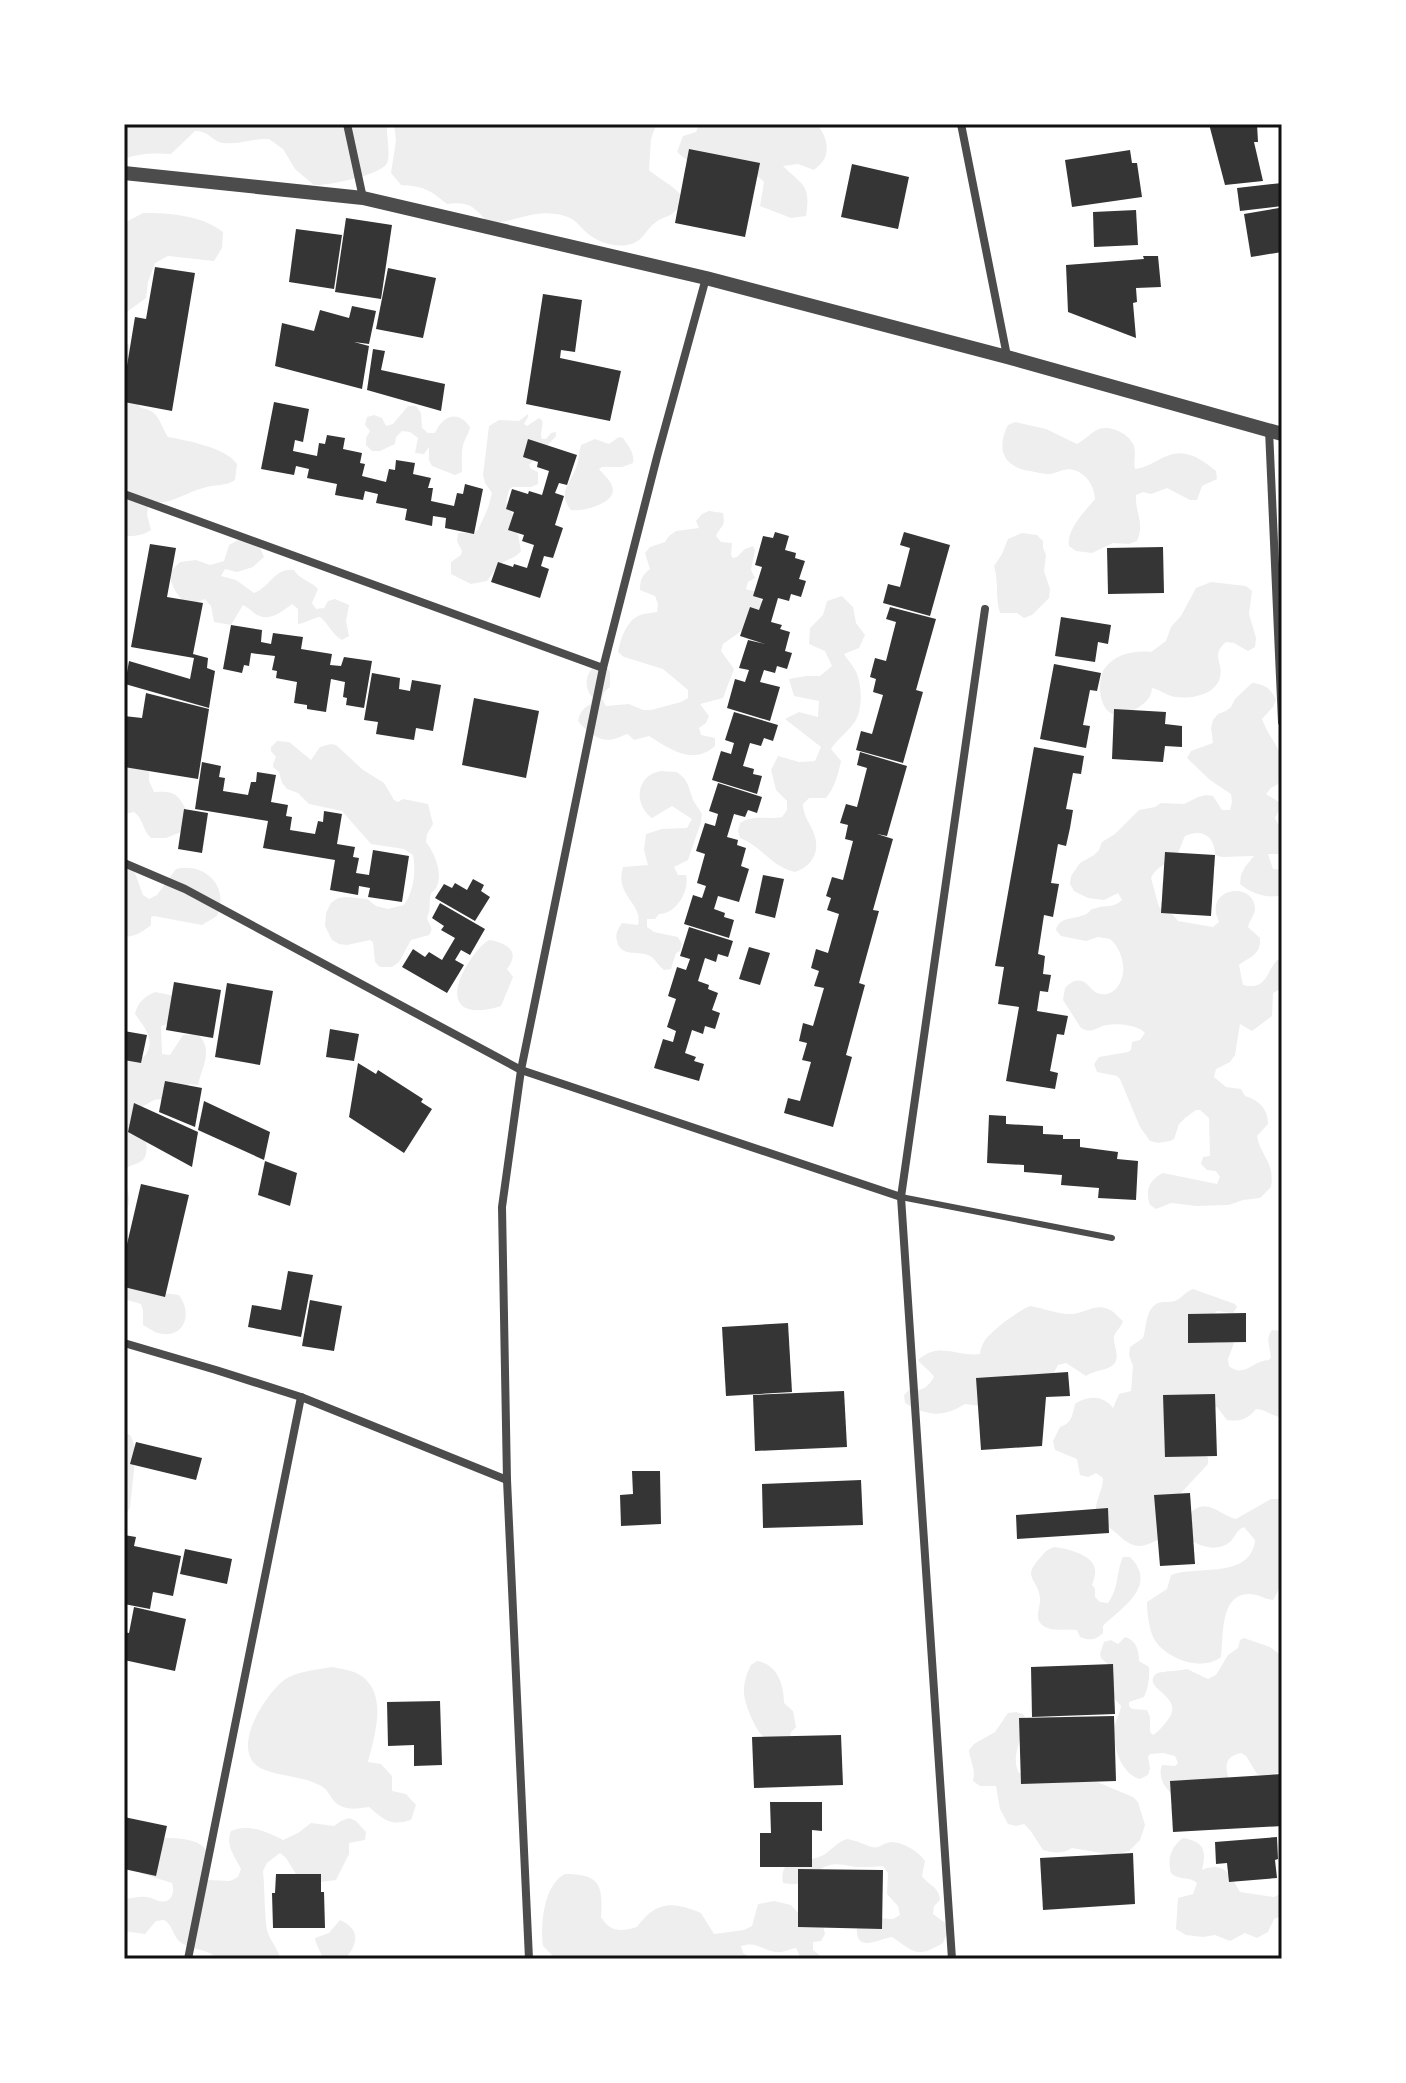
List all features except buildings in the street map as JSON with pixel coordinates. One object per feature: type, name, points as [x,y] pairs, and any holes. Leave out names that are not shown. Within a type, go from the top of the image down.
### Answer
[{"type":"street","points":[[347,124],[363,198]]},
{"type":"street","points":[[961,124],[1007,357]]},
{"type":"street","points":[[124,173],[363,198],[706,278],[1275,432],[1282,722]]},
{"type":"street","points":[[529,1959],[507,1480],[502,1207],[521,1070],[603,668],[706,278]]},
{"type":"street","points":[[124,494],[603,668]]},
{"type":"street","points":[[952,1959],[901,1197],[985,609]]},
{"type":"street","points":[[124,863],[185,889],[521,1070],[901,1197]]},
{"type":"street","points":[[124,1343],[301,1397],[507,1480]]},
{"type":"street","points":[[188,1959],[301,1397]]},
{"type":"lane","points":[[901,1197],[1112,1238]]},
{"type":"shaded area","points":[[124,124],[387,124],[388,159],[375,172],[341,182],[314,185],[295,169],[283,149],[269,139],[224,143],[195,131],[171,154],[148,154],[124,159]]},
{"type":"shaded area","points":[[394,124],[676,124],[656,125],[651,139],[649,170],[684,199],[672,214],[628,245],[602,242],[573,219],[563,215],[546,213],[488,223],[470,206],[447,204],[426,190],[401,185],[391,173],[396,141]]},
{"type":"shaded area","points":[[699,124],[816,124],[826,141],[827,152],[822,162],[814,170],[798,164],[783,166],[804,186],[806,216],[791,218],[760,206],[764,182],[752,171],[689,162],[677,152],[683,136],[696,132]]},
{"type":"shaded area","points":[[143,213],[174,215],[205,222],[223,232],[222,248],[214,261],[168,256],[155,263],[146,298],[124,314],[124,232],[128,221]]},
{"type":"shaded area","points":[[124,340],[129,345],[136,401],[141,408],[156,415],[168,437],[215,449],[237,464],[235,480],[231,482],[203,488],[166,502],[154,502],[148,507],[147,515],[151,530],[132,536],[124,536]]},
{"type":"shaded area","points":[[408,406],[416,406],[421,413],[422,428],[428,433],[435,433],[442,422],[451,417],[461,418],[470,427],[462,448],[462,472],[455,475],[432,466],[429,447],[424,454],[415,453],[418,438],[410,432],[402,431],[396,437],[395,444],[380,451],[372,451],[366,445],[370,431],[365,425],[367,417],[374,415],[382,418],[386,426],[393,424]]},
{"type":"shaded area","points":[[528,414],[524,424],[527,426],[539,418],[542,420],[542,439],[556,432],[556,436],[529,465],[538,472],[538,484],[509,490],[506,502],[514,518],[521,551],[499,565],[487,581],[471,584],[451,574],[451,562],[462,551],[457,541],[458,533],[478,530],[488,508],[492,493],[483,475],[489,426],[499,420],[519,421]]},
{"type":"shaded area","points":[[1015,422],[1046,429],[1077,444],[1099,429],[1113,429],[1127,436],[1133,444],[1135,469],[1179,453],[1197,458],[1212,468],[1216,471],[1217,479],[1202,486],[1197,500],[1190,500],[1167,488],[1136,495],[1140,523],[1137,541],[1113,543],[1092,553],[1076,551],[1069,546],[1070,534],[1095,499],[1091,485],[1083,474],[1074,470],[1045,474],[1013,466],[1004,456],[1003,442],[1008,425]]},
{"type":"shaded area","points":[[619,437],[631,450],[633,463],[599,469],[612,486],[610,497],[591,508],[571,510],[565,492],[577,465],[581,445],[595,439],[609,444]]},
{"type":"shaded area","points":[[709,511],[723,513],[723,524],[716,536],[721,542],[732,543],[733,558],[753,546],[751,570],[755,578],[748,582],[746,589],[757,592],[765,605],[744,629],[723,644],[721,651],[734,669],[723,698],[700,704],[709,716],[699,728],[701,735],[715,738],[715,746],[707,752],[690,755],[673,750],[649,736],[634,740],[628,734],[609,740],[594,736],[578,721],[582,711],[591,704],[587,679],[597,664],[605,665],[610,672],[610,687],[602,699],[606,706],[629,704],[651,710],[688,698],[688,690],[663,669],[624,657],[618,652],[623,635],[633,619],[657,612],[655,596],[640,590],[642,578],[650,569],[645,553],[650,547],[665,542],[676,531],[699,528],[696,521]]},
{"type":"shaded area","points":[[1022,533],[1037,535],[1043,541],[1046,555],[1044,571],[1050,589],[1049,598],[1032,615],[1024,618],[1017,613],[1000,613],[994,566],[1008,539]]},
{"type":"shaded area","points":[[243,537],[258,543],[264,557],[253,567],[237,572],[225,569],[221,576],[236,580],[254,593],[282,571],[294,570],[318,589],[312,603],[316,609],[324,608],[328,601],[335,599],[349,605],[346,621],[349,636],[342,640],[320,617],[298,624],[298,609],[292,604],[274,616],[264,617],[243,605],[231,625],[214,622],[211,606],[205,599],[190,605],[178,595],[169,573],[180,562],[196,560],[210,565],[224,561],[229,545]]},
{"type":"shaded area","points":[[1211,582],[1246,586],[1252,591],[1249,614],[1256,638],[1255,647],[1248,651],[1226,642],[1218,655],[1221,672],[1218,683],[1208,692],[1176,697],[1152,688],[1148,700],[1138,708],[1119,714],[1108,711],[1100,693],[1105,668],[1120,656],[1132,652],[1151,652],[1166,641],[1171,627],[1181,616],[1196,588]]},
{"type":"shaded area","points":[[842,596],[853,607],[856,623],[865,635],[859,648],[844,654],[859,681],[860,708],[853,724],[831,749],[841,761],[832,790],[826,798],[809,798],[803,804],[816,847],[811,861],[795,872],[779,865],[740,838],[738,831],[740,823],[745,820],[782,817],[787,810],[787,801],[776,790],[771,770],[778,756],[799,762],[815,761],[821,747],[785,719],[799,712],[818,717],[819,701],[794,696],[789,679],[820,676],[832,666],[825,651],[809,644],[810,628],[823,615],[827,601]]},
{"type":"shaded area","points":[[1252,683],[1267,687],[1276,700],[1262,719],[1278,748],[1281,762],[1278,784],[1266,794],[1279,802],[1275,818],[1282,826],[1282,854],[1268,854],[1273,869],[1282,870],[1282,895],[1260,895],[1240,884],[1245,867],[1254,856],[1215,855],[1213,843],[1202,833],[1185,836],[1176,855],[1151,878],[1159,907],[1178,921],[1213,927],[1219,922],[1217,901],[1223,895],[1239,891],[1253,900],[1255,911],[1248,927],[1260,938],[1260,944],[1254,954],[1239,965],[1243,985],[1261,983],[1277,960],[1282,959],[1282,988],[1273,993],[1272,1016],[1252,1031],[1240,1024],[1235,1055],[1230,1062],[1216,1069],[1214,1077],[1226,1087],[1241,1089],[1245,1096],[1264,1110],[1268,1124],[1257,1136],[1271,1171],[1271,1187],[1260,1198],[1229,1205],[1171,1203],[1156,1209],[1150,1205],[1148,1190],[1151,1182],[1163,1173],[1217,1184],[1220,1177],[1216,1171],[1207,1170],[1201,1164],[1203,1157],[1210,1156],[1209,1118],[1196,1110],[1179,1124],[1174,1139],[1158,1143],[1150,1141],[1140,1127],[1120,1079],[1097,1072],[1094,1064],[1099,1057],[1128,1052],[1132,1042],[1140,1040],[1145,1033],[1138,1028],[1122,1025],[1085,1030],[1063,1000],[1065,988],[1077,981],[1084,982],[1097,993],[1115,990],[1123,972],[1119,951],[1110,939],[1098,937],[1086,941],[1061,936],[1056,930],[1063,920],[1122,900],[1118,893],[1104,900],[1088,898],[1074,891],[1070,884],[1071,876],[1080,863],[1094,855],[1102,842],[1115,834],[1139,810],[1161,803],[1184,804],[1206,795],[1213,796],[1222,810],[1230,810],[1231,794],[1210,780],[1187,758],[1191,751],[1213,743],[1213,720],[1231,707]]},
{"type":"shaded area","points":[[277,741],[289,742],[311,760],[320,747],[336,745],[363,770],[384,783],[394,800],[428,804],[433,824],[426,842],[435,857],[439,875],[427,917],[431,930],[429,935],[411,940],[399,962],[392,967],[380,967],[375,962],[373,942],[370,940],[347,945],[332,940],[325,926],[326,913],[331,903],[346,897],[367,899],[376,906],[388,909],[404,905],[413,881],[413,855],[404,849],[371,844],[342,811],[309,804],[298,793],[287,789],[273,767],[276,757],[271,747]]},
{"type":"shaded area","points":[[124,749],[149,765],[149,781],[154,792],[174,794],[180,800],[186,810],[181,832],[166,838],[151,838],[134,812],[124,814]]},
{"type":"shaded area","points":[[661,771],[677,772],[684,778],[702,814],[688,860],[674,867],[678,875],[686,875],[684,894],[671,910],[655,919],[647,919],[647,927],[654,932],[678,937],[682,944],[671,969],[664,970],[646,954],[622,950],[616,936],[622,923],[638,925],[639,918],[622,885],[623,867],[648,865],[644,850],[646,834],[662,829],[687,828],[692,819],[672,806],[652,818],[646,812],[640,798],[642,784],[646,778]]},
{"type":"shaded area","points":[[124,858],[135,873],[143,895],[149,899],[157,895],[176,869],[197,869],[206,873],[218,887],[220,906],[217,916],[202,925],[154,916],[145,930],[124,937]]},
{"type":"shaded area","points":[[489,940],[510,949],[513,957],[507,969],[513,977],[501,1006],[473,1010],[459,1002],[459,984],[471,959]]},
{"type":"shaded area","points":[[155,992],[177,999],[177,1021],[161,1026],[162,1054],[170,1055],[183,1035],[198,1034],[205,1046],[206,1059],[198,1085],[189,1084],[179,1096],[154,1100],[140,1108],[147,1150],[143,1160],[125,1169],[129,1202],[124,1209],[124,1053],[136,1058],[144,1057],[148,1051],[150,1040],[135,1014],[142,1000]]},
{"type":"shaded area","points":[[124,1258],[151,1293],[179,1295],[186,1311],[179,1330],[165,1334],[143,1325],[141,1304],[124,1299]]},
{"type":"shaded area","points":[[1193,1289],[1237,1307],[1233,1313],[1217,1311],[1214,1314],[1211,1341],[1234,1343],[1228,1359],[1229,1366],[1234,1369],[1244,1370],[1269,1360],[1270,1333],[1272,1330],[1282,1331],[1282,1417],[1256,1409],[1243,1419],[1227,1420],[1217,1407],[1209,1407],[1201,1454],[1208,1457],[1208,1464],[1180,1494],[1163,1537],[1149,1544],[1133,1545],[1096,1515],[1103,1478],[1096,1473],[1088,1477],[1080,1475],[1077,1459],[1055,1450],[1053,1441],[1060,1427],[1071,1418],[1075,1404],[1095,1398],[1113,1408],[1119,1394],[1131,1391],[1133,1366],[1130,1347],[1143,1338],[1151,1309],[1158,1303],[1177,1300]]},
{"type":"shaded area","points":[[1030,1306],[1064,1314],[1098,1307],[1112,1311],[1123,1321],[1114,1337],[1116,1361],[1086,1376],[1066,1363],[1058,1365],[1050,1380],[1004,1376],[981,1406],[965,1404],[949,1412],[935,1414],[905,1403],[904,1395],[910,1389],[924,1388],[934,1377],[918,1360],[933,1351],[980,1354],[992,1333]]},
{"type":"shaded area","points":[[124,1431],[131,1436],[136,1451],[130,1508],[124,1516]]},
{"type":"shaded area","points":[[1271,1499],[1282,1499],[1282,1576],[1273,1600],[1249,1594],[1232,1601],[1225,1618],[1221,1657],[1213,1661],[1195,1663],[1167,1652],[1152,1635],[1147,1602],[1167,1589],[1171,1575],[1221,1569],[1244,1561],[1251,1553],[1255,1540],[1244,1527],[1225,1545],[1215,1548],[1205,1546],[1190,1540],[1186,1518],[1205,1506],[1236,1519]]},
{"type":"shaded area","points":[[1055,1547],[1080,1554],[1091,1561],[1095,1572],[1092,1585],[1100,1602],[1108,1603],[1112,1598],[1123,1557],[1130,1557],[1138,1568],[1141,1577],[1134,1596],[1103,1626],[1103,1633],[1095,1638],[1080,1637],[1077,1630],[1049,1628],[1039,1621],[1039,1591],[1031,1574],[1045,1552]]},
{"type":"shaded area","points":[[1125,1637],[1134,1643],[1139,1661],[1149,1667],[1144,1697],[1129,1702],[1129,1706],[1147,1710],[1153,1735],[1172,1712],[1169,1699],[1154,1684],[1156,1674],[1187,1669],[1208,1679],[1216,1675],[1228,1655],[1238,1648],[1240,1640],[1244,1638],[1270,1647],[1282,1656],[1282,1772],[1265,1776],[1257,1774],[1241,1753],[1231,1757],[1227,1763],[1229,1780],[1177,1799],[1166,1788],[1161,1775],[1162,1765],[1175,1766],[1178,1763],[1175,1756],[1150,1754],[1148,1775],[1140,1779],[1128,1772],[1117,1753],[1114,1738],[1121,1706],[1113,1697],[1110,1666],[1100,1654],[1104,1642],[1111,1640],[1118,1644]]},
{"type":"shaded area","points":[[757,1661],[774,1671],[781,1682],[784,1703],[793,1711],[796,1727],[789,1740],[766,1739],[750,1715],[744,1695],[745,1683],[751,1665]]},
{"type":"shaded area","points":[[332,1667],[356,1673],[371,1685],[377,1718],[368,1762],[381,1764],[392,1776],[392,1791],[406,1794],[416,1805],[411,1820],[393,1822],[369,1807],[346,1808],[310,1781],[265,1770],[253,1762],[248,1742],[255,1718],[269,1696],[289,1677]]},
{"type":"shaded area","points":[[1008,1713],[1023,1714],[1027,1721],[1016,1754],[1019,1773],[1074,1782],[1097,1782],[1138,1802],[1145,1825],[1140,1840],[1129,1851],[1113,1855],[1072,1848],[1058,1852],[1043,1850],[1024,1824],[1008,1824],[1000,1809],[996,1786],[980,1786],[973,1781],[969,1750],[995,1732]]},
{"type":"shaded area","points":[[349,1818],[366,1832],[365,1840],[349,1843],[349,1854],[336,1880],[312,1883],[299,1879],[280,1853],[267,1863],[263,1871],[267,1930],[280,1959],[218,1959],[180,1942],[164,1920],[156,1921],[145,1934],[124,1931],[124,1899],[150,1897],[167,1901],[172,1896],[172,1883],[140,1873],[140,1865],[164,1838],[200,1844],[208,1856],[208,1880],[230,1881],[238,1877],[241,1869],[230,1846],[231,1831],[251,1828],[283,1840],[311,1823],[334,1826]]},
{"type":"shaded area","points":[[1183,1838],[1196,1842],[1203,1849],[1202,1870],[1221,1868],[1240,1892],[1274,1897],[1282,1893],[1282,1916],[1274,1919],[1268,1932],[1257,1938],[1245,1933],[1230,1941],[1215,1935],[1186,1935],[1176,1929],[1178,1898],[1193,1894],[1197,1883],[1171,1873],[1171,1854]]},
{"type":"shaded area","points":[[847,1839],[874,1847],[891,1842],[900,1844],[922,1857],[925,1861],[922,1876],[936,1889],[940,1900],[934,1906],[933,1914],[945,1923],[948,1930],[943,1943],[927,1951],[916,1952],[892,1937],[868,1943],[860,1940],[857,1927],[877,1918],[893,1919],[900,1915],[898,1906],[887,1894],[888,1873],[883,1866],[833,1864],[805,1881],[783,1883],[788,1864],[819,1857]]},
{"type":"shaded area","points":[[565,1874],[593,1879],[600,1890],[601,1917],[616,1930],[637,1927],[651,1912],[673,1905],[701,1913],[714,1934],[744,1930],[752,1926],[758,1904],[774,1901],[791,1905],[802,1917],[823,1926],[825,1934],[821,1941],[813,1942],[813,1950],[824,1959],[801,1959],[796,1948],[775,1952],[751,1944],[741,1946],[743,1953],[753,1959],[556,1959],[543,1946],[543,1917],[552,1887]]},
{"type":"shaded area","points":[[340,1920],[354,1932],[353,1947],[345,1959],[323,1959],[315,1938],[329,1933]]}]
